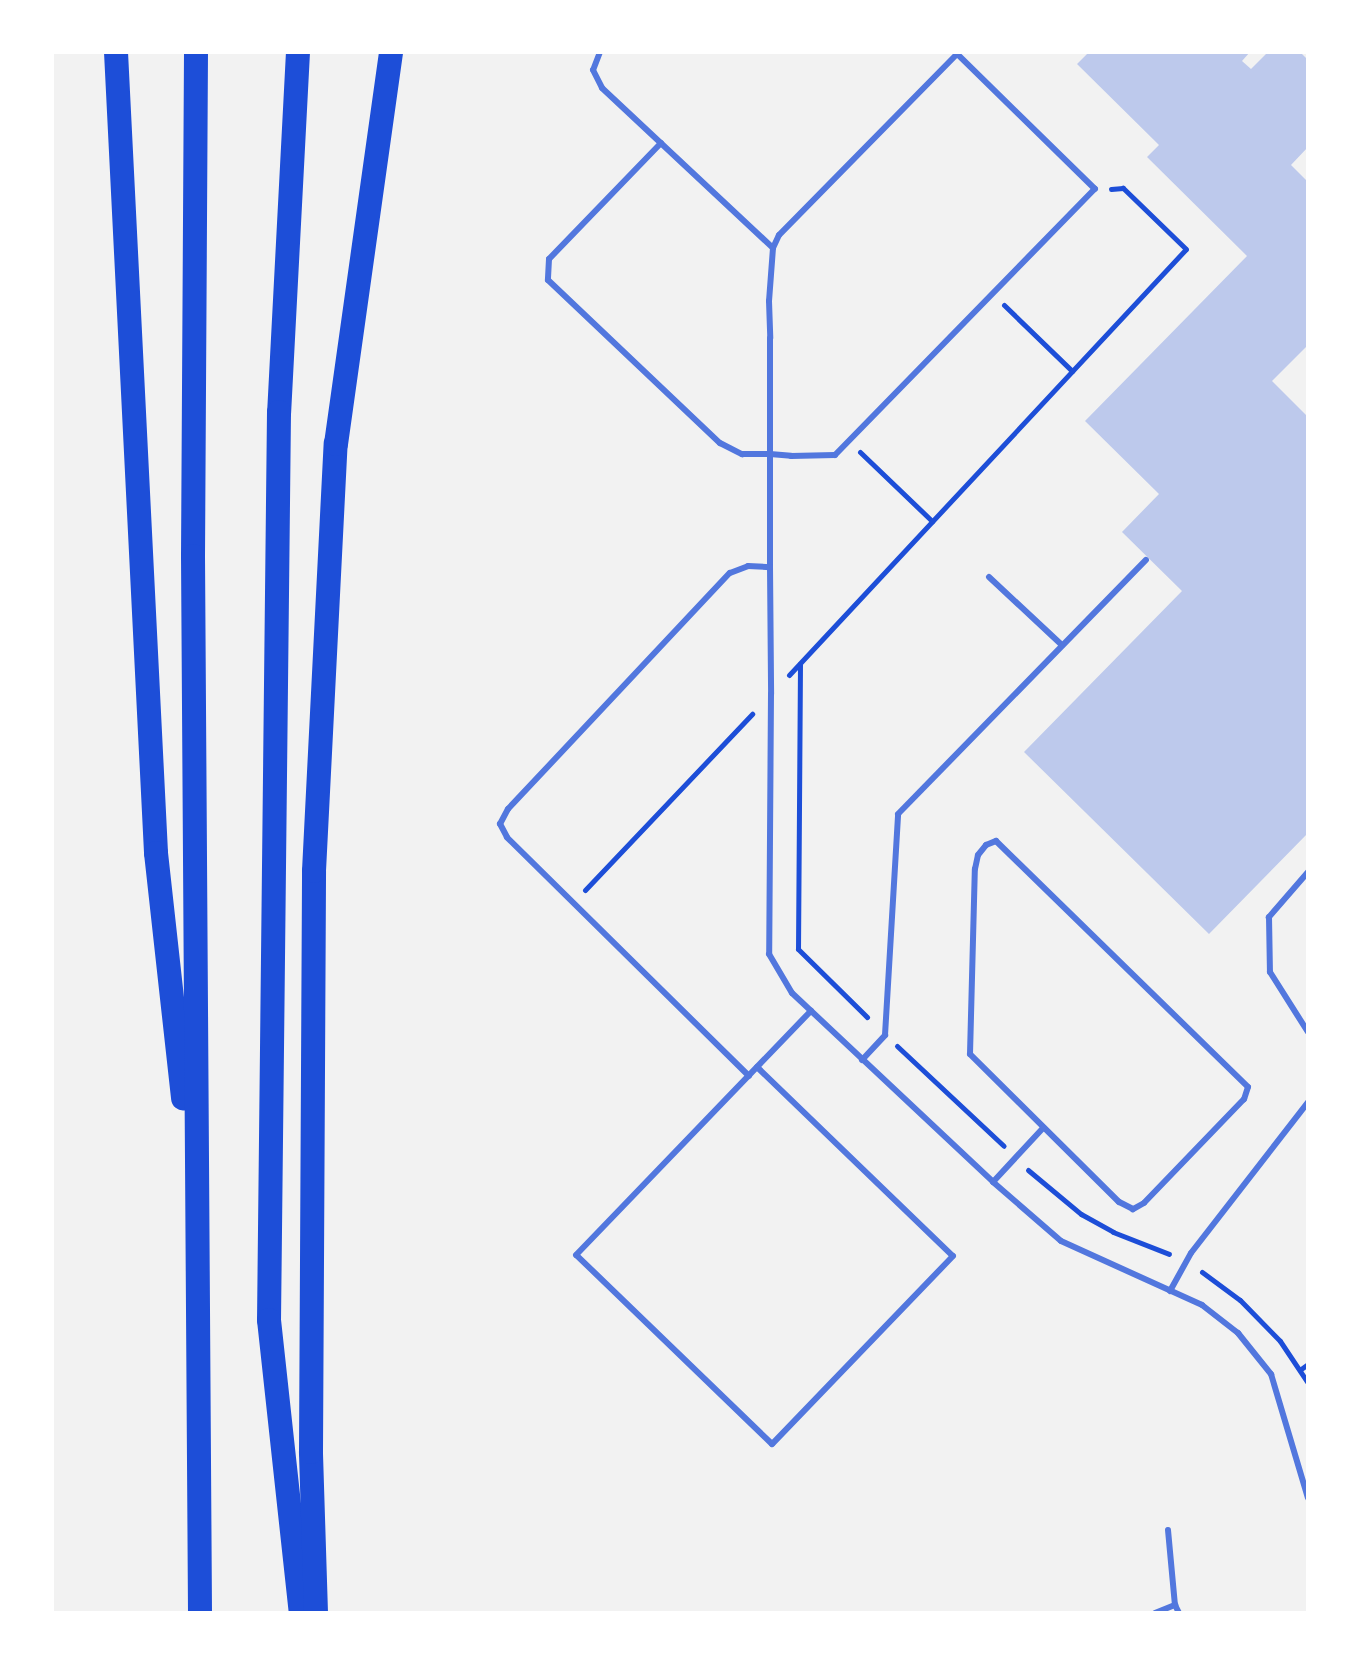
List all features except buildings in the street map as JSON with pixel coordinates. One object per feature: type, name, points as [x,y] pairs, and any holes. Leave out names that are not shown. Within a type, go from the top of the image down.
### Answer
[{"type":"highway","points":[[116,52],[156,853],[197,1229]]},
{"type":"highway","points":[[196,52],[193,571],[200,1613]]},
{"type":"highway","points":[[298,52],[279,412],[269,1320],[301,1613]]},
{"type":"highway","points":[[316,1613],[311,1452],[314,871],[336,444],[391,52]]},
{"type":"lane","points":[[600,52],[593,70],[602,88],[773,248]]},
{"type":"lane","points":[[661,143],[549,259],[548,280],[720,443],[742,454],[770,454],[835,455],[851,443],[1095,189],[957,53],[779,235],[773,248],[769,301],[770,454],[770,567],[771,694],[769,954],[792,993],[993,1182],[1061,1241],[1202,1305],[1238,1333],[1271,1374],[1308,1498]]},
{"type":"lane","points":[[862,1060],[885,1035],[898,814],[1146,560]]},
{"type":"lane","points":[[749,1076],[507,837],[500,824],[508,809],[730,573],[748,566],[770,567]]},
{"type":"lane","points":[[989,577],[1062,645]]},
{"type":"lane","points":[[996,841],[1248,1087],[1244,1099],[1235,1110],[1144,1203],[1133,1209],[1119,1202],[1043,1128],[970,1054],[975,869],[978,855],[986,845],[996,841]]},
{"type":"lane","points":[[1308,872],[1269,917],[1270,972],[1308,1032]]},
{"type":"lane","points":[[757,1067],[953,1256],[772,1444],[576,1255],[749,1076],[757,1067],[811,1011]]},
{"type":"lane","points":[[1170,1291],[1191,1253],[1308,1102]]},
{"type":"lane","points":[[993,1182],[1043,1128]]},
{"type":"lane","points":[[1168,1530],[1175,1605],[1179,1613]]},
{"type":"lane","points":[[1155,1613],[1175,1605]]},
{"type":"path","points":[[574,902],[1186,249],[1123,188],[1095,189]]},
{"type":"path","points":[[995,295],[1072,371]]},
{"type":"path","points":[[851,443],[932,521]]},
{"type":"path","points":[[1301,1369],[1308,1364]]}]
